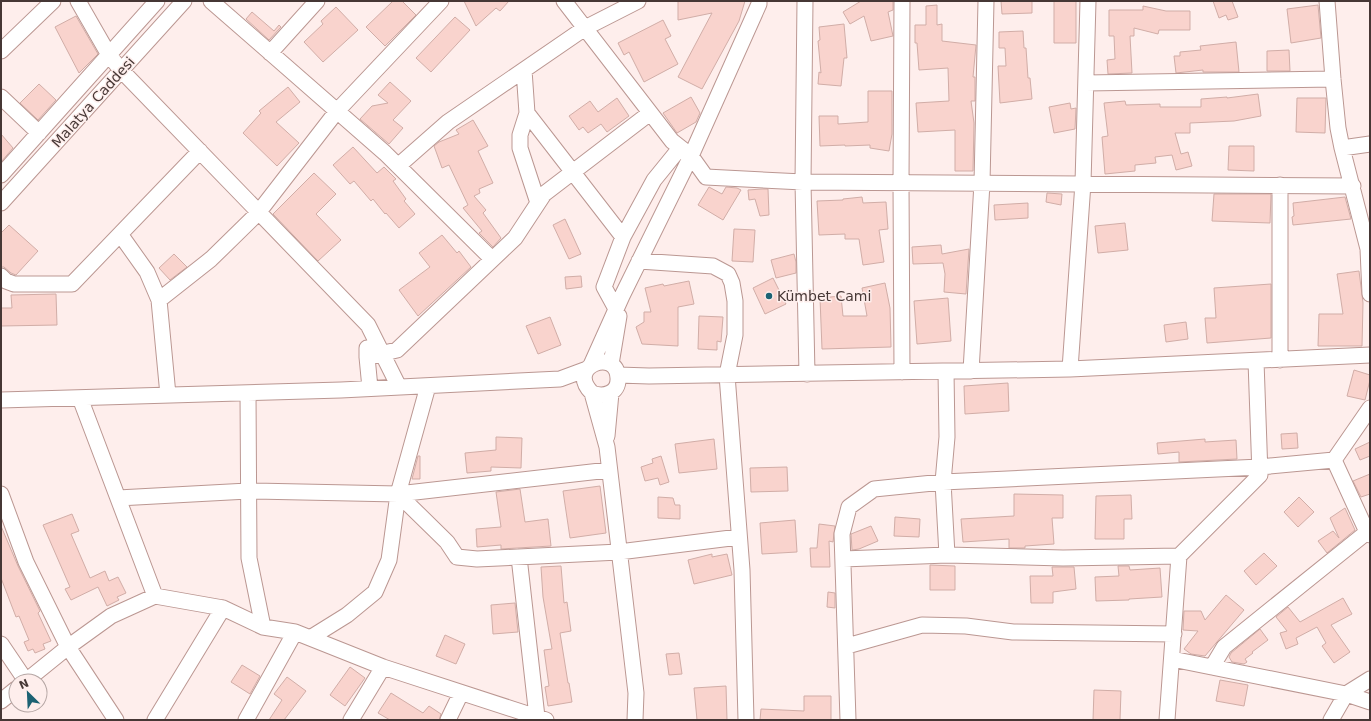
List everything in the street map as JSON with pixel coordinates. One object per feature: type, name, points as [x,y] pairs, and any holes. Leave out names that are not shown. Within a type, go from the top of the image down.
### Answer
[{"type":"street","points":[[1,51],[53,1]]},
{"type":"street","points":[[78,1],[109,55],[121,70],[368,325],[399,387]]},
{"type":"street","points":[[1,176],[157,1]]},
{"type":"street","name":"Malatya Caddesi","points":[[1,203],[184,1]]},
{"type":"street","points":[[211,1],[398,166],[492,259]]},
{"type":"street","points":[[270,53],[317,1]]},
{"type":"street","points":[[159,300],[211,259],[258,213],[337,111],[441,1]]},
{"type":"street","points":[[564,1],[672,141],[686,152],[706,177],[803,182],[1352,186]]},
{"type":"street","points":[[398,166],[448,122],[585,28],[638,1]]},
{"type":"street","points":[[805,1],[803,182],[807,374]]},
{"type":"street","points":[[902,1],[902,372]]},
{"type":"street","points":[[971,371],[982,183],[986,1]]},
{"type":"street","points":[[1070,370],[1083,183],[1088,1]]},
{"type":"street","points":[[1327,1],[1333,79],[1342,148],[1368,249],[1370,294]]},
{"type":"street","points":[[607,447],[589,391],[584,382],[584,375],[639,261],[686,152],[764,2]]},
{"type":"street","points":[[524,70],[527,113],[520,135],[520,148],[538,204]]},
{"type":"street","points":[[1086,83],[1333,79]]},
{"type":"street","points":[[1,97],[39,133]]},
{"type":"street","points":[[527,113],[623,237]]},
{"type":"street","points":[[367,357],[397,350],[515,238],[544,194],[650,113]]},
{"type":"street","points":[[1342,148],[1370,144]]},
{"type":"street","points":[[1,276],[6,281],[14,284],[72,284],[200,151]]},
{"type":"street","points":[[635,720],[636,693],[607,447],[614,380],[619,303],[604,287],[623,237],[654,180],[686,152]]},
{"type":"street","points":[[1280,185],[1280,360]]},
{"type":"street","points":[[120,234],[147,272],[159,300],[168,395]]},
{"type":"street","points":[[639,261],[713,266],[728,274],[732,282],[735,301],[735,335],[727,375],[742,570],[746,720]]},
{"type":"street","points":[[368,325],[367,357],[370,388]]},
{"type":"street","points":[[614,380],[649,376],[1070,370],[1370,355]]},
{"type":"street","points":[[1167,720],[1179,556],[1260,475],[1256,361]]},
{"type":"street","points":[[1,400],[248,393],[560,379],[589,367],[597,362],[604,362],[614,380]]},
{"type":"street","points":[[946,371],[948,437],[943,482],[948,554]]},
{"type":"street","points":[[560,379],[598,396],[605,396],[614,380]]},
{"type":"street","points":[[310,638],[347,615],[375,592],[389,560],[398,494],[428,386]]},
{"type":"street","points":[[248,393],[249,558],[263,627]]},
{"type":"street","points":[[80,398],[155,596]]},
{"type":"street","points":[[848,720],[847,646],[842,534],[849,507],[874,489],[943,482],[1260,467],[1334,460],[1369,413]]},
{"type":"street","points":[[1212,667],[1224,647],[1369,534],[1334,460]]},
{"type":"street","points":[[118,498],[248,491],[398,494],[609,470]]},
{"type":"street","points":[[1,494],[6,522],[68,647],[116,720]]},
{"type":"street","points":[[398,494],[447,542],[457,557],[477,559],[619,552],[739,537]]},
{"type":"street","points":[[843,559],[948,554],[1063,558],[1179,556]]},
{"type":"street","points":[[36,673],[68,647],[111,616],[155,596],[223,608],[263,627],[295,632],[383,667],[540,719],[519,557]]},
{"type":"street","points":[[155,720],[223,608]]},
{"type":"street","points":[[847,646],[922,625],[966,626],[1013,632],[1174,634]]},
{"type":"street","points":[[246,720],[295,632]]},
{"type":"street","points":[[1,644],[21,673]]},
{"type":"street","points":[[1172,660],[1346,694],[1370,702]]},
{"type":"street","points":[[351,720],[383,667]]},
{"type":"street","points":[[1331,720],[1346,694],[1370,679]]},
{"type":"street","points":[[448,720],[461,693]]},
{"type":"building","points":[[393,1],[402,1],[416,15],[385,46],[366,27]]},
{"type":"building","points":[[464,1],[509,1],[500,11],[496,8],[476,26]]},
{"type":"building","points":[[678,1],[745,1],[739,21],[702,89],[678,77],[712,13],[678,20]]},
{"type":"building","points":[[861,1],[893,1],[893,10],[888,12],[893,36],[871,41],[864,16],[850,24],[843,12]]},
{"type":"building","points":[[1001,1],[1032,1],[1032,13],[1002,14]]},
{"type":"building","points":[[1054,1],[1076,1],[1076,43],[1054,43]]},
{"type":"building","points":[[1213,1],[1232,1],[1238,17],[1228,20],[1226,15],[1219,18]]},
{"type":"building","points":[[937,5],[937,25],[942,24],[942,41],[976,45],[973,77],[975,77],[975,101],[971,101],[974,123],[973,171],[955,171],[955,130],[918,132],[916,103],[949,101],[948,68],[919,70],[917,43],[915,43],[915,25],[926,25],[926,6]]},
{"type":"building","points":[[1318,5],[1321,38],[1291,43],[1287,9]]},
{"type":"building","points":[[1143,6],[1166,11],[1190,11],[1190,30],[1159,30],[1158,34],[1134,28],[1134,36],[1130,36],[1132,73],[1108,74],[1107,60],[1115,59],[1114,36],[1109,36],[1109,10],[1143,10]]},
{"type":"building","points":[[336,7],[358,30],[323,62],[304,42],[323,24],[321,21]]},
{"type":"building","points":[[252,12],[274,31],[279,25],[281,27],[269,40],[246,19]]},
{"type":"building","points":[[76,16],[98,54],[79,73],[55,27]]},
{"type":"building","points":[[455,17],[470,30],[431,72],[416,58]]},
{"type":"building","points":[[663,20],[671,36],[665,39],[678,64],[644,82],[629,52],[624,55],[618,43]]},
{"type":"building","points":[[844,24],[847,58],[844,58],[841,86],[818,84],[819,72],[821,73],[818,41],[820,40],[819,27]]},
{"type":"building","points":[[1023,31],[1024,48],[1026,48],[1028,78],[1030,78],[1032,99],[1000,103],[998,66],[1006,66],[1005,48],[999,48],[999,32]]},
{"type":"building","points":[[1236,42],[1239,72],[1203,72],[1203,70],[1176,73],[1174,56],[1180,56],[1180,52],[1201,50],[1200,46]]},
{"type":"building","points":[[1289,50],[1290,71],[1267,71],[1267,51]]},
{"type":"building","points":[[390,82],[411,101],[393,120],[403,128],[389,144],[360,119],[372,106],[388,103],[378,95]]},
{"type":"building","points":[[39,84],[56,100],[38,120],[20,103]]},
{"type":"building","points":[[288,87],[300,102],[276,122],[299,143],[277,166],[243,133],[261,113],[259,111]]},
{"type":"building","points":[[868,91],[892,91],[892,134],[889,151],[870,148],[870,145],[820,146],[819,116],[838,116],[838,124],[868,122]]},
{"type":"building","points":[[1258,94],[1261,116],[1234,121],[1190,123],[1190,133],[1175,133],[1181,154],[1188,152],[1192,166],[1176,170],[1172,155],[1155,157],[1156,163],[1135,165],[1135,171],[1105,174],[1102,137],[1108,136],[1104,103],[1125,101],[1126,105],[1160,104],[1160,107],[1201,107],[1201,99],[1227,98]]},
{"type":"building","points":[[691,97],[700,113],[696,122],[677,133],[663,113]]},
{"type":"building","points":[[617,98],[629,116],[607,132],[601,124],[588,133],[583,127],[579,130],[569,116],[590,101],[598,112]]},
{"type":"building","points":[[1297,98],[1326,98],[1325,133],[1296,132]]},
{"type":"building","points":[[1070,103],[1071,109],[1076,108],[1075,129],[1054,133],[1049,107]]},
{"type":"building","points":[[473,120],[488,146],[478,151],[493,183],[479,189],[480,193],[474,196],[486,210],[483,213],[501,238],[493,247],[479,233],[482,231],[463,208],[468,205],[449,165],[442,168],[434,146],[439,142],[459,134],[456,130]]},
{"type":"building","points":[[1,134],[13,148],[1,162]]},
{"type":"building","points":[[1229,146],[1254,146],[1254,171],[1228,170]]},
{"type":"building","points":[[353,147],[377,173],[384,167],[396,179],[393,181],[406,199],[404,201],[415,214],[399,228],[373,199],[371,201],[354,181],[350,184],[333,165]]},
{"type":"building","points":[[314,173],[336,194],[316,214],[341,240],[318,261],[273,214]]},
{"type":"building","points":[[709,187],[722,194],[726,187],[741,190],[723,220],[698,205]]},
{"type":"building","points":[[768,189],[769,215],[760,216],[755,199],[749,200],[748,190]]},
{"type":"building","points":[[1047,193],[1062,194],[1061,205],[1046,202]]},
{"type":"building","points":[[1214,194],[1271,194],[1270,223],[1212,221]]},
{"type":"building","points":[[862,197],[863,203],[886,202],[888,229],[879,230],[884,262],[863,265],[859,239],[845,239],[845,234],[819,235],[817,201],[843,200]]},
{"type":"building","points":[[1345,197],[1351,219],[1293,225],[1293,203]]},
{"type":"building","points":[[1028,203],[1028,218],[995,220],[994,205]]},
{"type":"building","points":[[565,219],[581,254],[569,259],[553,225]]},
{"type":"building","points":[[1125,223],[1128,250],[1098,253],[1095,226]]},
{"type":"building","points":[[9,225],[38,251],[16,275],[4,267],[1,267],[1,233]]},
{"type":"building","points":[[734,229],[755,230],[753,262],[732,261]]},
{"type":"building","points":[[442,235],[457,253],[459,251],[471,267],[418,316],[399,290],[430,267],[419,253]]},
{"type":"building","points":[[941,245],[942,254],[969,249],[966,294],[944,292],[945,274],[943,263],[913,264],[912,247]]},
{"type":"building","points":[[174,254],[187,267],[170,280],[159,268]]},
{"type":"building","points":[[794,254],[796,273],[776,278],[771,260]]},
{"type":"building","points":[[1359,271],[1363,303],[1362,346],[1318,346],[1319,314],[1343,314],[1337,274]]},
{"type":"building","points":[[581,276],[582,287],[566,289],[565,277]]},
{"type":"building","name":"Kümbet Cami","points":[[773,278],[786,304],[765,314],[753,288]]},
{"type":"building","points":[[689,281],[694,304],[678,307],[678,346],[642,344],[636,327],[644,322],[644,312],[651,312],[645,288]]},
{"type":"building","points":[[885,283],[890,308],[891,347],[822,349],[820,298],[841,296],[843,316],[867,316],[862,288]]},
{"type":"building","points":[[1271,284],[1271,338],[1207,343],[1205,318],[1216,318],[1214,288]]},
{"type":"building","points":[[56,294],[57,325],[1,326],[1,308],[12,308],[11,295]]},
{"type":"building","points":[[948,298],[951,341],[917,344],[914,301]]},
{"type":"building","points":[[699,316],[723,317],[721,342],[717,341],[717,350],[698,349]]},
{"type":"building","points":[[550,317],[561,345],[538,354],[526,326]]},
{"type":"building","points":[[1186,322],[1188,339],[1166,342],[1164,325]]},
{"type":"building","points":[[1354,370],[1370,375],[1365,400],[1347,396]]},
{"type":"building","points":[[1008,383],[1009,411],[965,414],[964,386]]},
{"type":"building","points":[[1297,433],[1298,448],[1282,449],[1281,434]]},
{"type":"building","points":[[496,437],[522,438],[521,468],[491,467],[491,471],[467,473],[465,453],[496,450]]},
{"type":"building","points":[[714,439],[717,469],[679,473],[675,444]]},
{"type":"building","points":[[1205,439],[1205,442],[1236,440],[1237,459],[1179,462],[1179,452],[1158,454],[1157,443]]},
{"type":"building","points":[[1370,442],[1370,456],[1360,460],[1355,449]]},
{"type":"building","points":[[418,456],[420,456],[420,479],[412,479]]},
{"type":"building","points":[[661,456],[669,482],[660,485],[658,478],[645,481],[641,467],[653,463],[652,459]]},
{"type":"building","points":[[787,467],[788,491],[751,492],[750,468]]},
{"type":"building","points":[[1370,474],[1370,494],[1361,497],[1353,481]]},
{"type":"building","points":[[600,486],[606,533],[570,538],[563,491]]},
{"type":"building","points":[[520,489],[525,522],[548,519],[551,546],[501,549],[501,545],[477,547],[476,529],[501,527],[496,492]]},
{"type":"building","points":[[1014,494],[1063,495],[1063,518],[1052,518],[1054,544],[1025,546],[1025,548],[1009,548],[1009,539],[963,542],[961,519],[1014,516]]},
{"type":"building","points":[[1131,495],[1132,519],[1124,519],[1124,539],[1095,539],[1096,496]]},
{"type":"building","points":[[658,497],[673,498],[675,505],[680,505],[680,519],[658,518]]},
{"type":"building","points":[[1299,497],[1314,512],[1298,527],[1284,512]]},
{"type":"building","points":[[1345,508],[1355,530],[1327,553],[1318,541],[1333,531],[1339,538],[1330,518]]},
{"type":"building","points":[[72,514],[79,531],[71,534],[90,578],[105,571],[109,581],[118,577],[126,593],[117,597],[119,600],[107,606],[98,587],[71,600],[65,589],[70,587],[43,525]]},
{"type":"building","points":[[895,517],[920,519],[919,537],[894,536]]},
{"type":"building","points":[[795,520],[797,552],[762,554],[760,523]]},
{"type":"building","points":[[819,524],[835,526],[833,542],[829,541],[830,567],[811,567],[810,548],[817,548]]},
{"type":"building","points":[[1,526],[18,566],[40,611],[38,613],[51,641],[43,644],[45,649],[35,653],[33,649],[28,651],[24,642],[29,640],[19,616],[16,617],[1,578]]},
{"type":"building","points":[[871,526],[878,541],[859,549],[852,550],[851,534]]},
{"type":"building","points":[[1264,553],[1277,566],[1256,585],[1244,571]]},
{"type":"building","points":[[712,554],[712,557],[727,554],[732,575],[694,584],[688,560]]},
{"type":"building","points":[[930,565],[955,566],[955,590],[930,590]]},
{"type":"building","points":[[561,566],[564,603],[567,602],[571,631],[560,633],[572,702],[548,706],[545,687],[549,686],[544,650],[552,649],[543,597],[541,567]]},
{"type":"building","points":[[1118,566],[1129,566],[1130,570],[1160,568],[1162,597],[1096,601],[1095,577],[1119,576]]},
{"type":"building","points":[[1052,567],[1074,567],[1076,589],[1053,592],[1053,603],[1031,603],[1030,576],[1053,576]]},
{"type":"building","points":[[828,592],[835,593],[835,608],[827,607]]},
{"type":"building","points":[[1226,595],[1244,610],[1205,656],[1191,654],[1184,649],[1198,631],[1183,630],[1184,611],[1201,611],[1205,620]]},
{"type":"building","points":[[1343,598],[1352,614],[1331,625],[1350,652],[1334,663],[1322,646],[1326,643],[1317,627],[1296,638],[1298,644],[1286,649],[1280,633],[1287,631],[1276,617],[1288,607],[1300,622]]},
{"type":"building","points":[[515,603],[518,632],[493,634],[491,605]]},
{"type":"building","points":[[1260,629],[1268,640],[1245,659],[1247,662],[1244,664],[1232,662],[1229,657],[1231,653]]},
{"type":"building","points":[[445,635],[465,644],[456,664],[436,656]]},
{"type":"building","points":[[679,653],[682,674],[669,675],[666,654]]},
{"type":"building","points":[[242,665],[260,676],[250,694],[231,682]]},
{"type":"building","points":[[350,667],[365,678],[345,706],[330,695]]},
{"type":"building","points":[[287,677],[306,691],[284,720],[269,720],[282,700],[274,694]]},
{"type":"building","points":[[1220,680],[1248,685],[1244,706],[1216,701]]},
{"type":"building","points":[[726,686],[727,720],[697,720],[694,688]]},
{"type":"building","points":[[1094,690],[1121,691],[1120,720],[1093,720]]},
{"type":"building","points":[[391,693],[423,713],[429,706],[441,714],[439,720],[390,720],[378,713]]},
{"type":"building","points":[[804,696],[831,696],[831,720],[760,720],[761,709],[804,711]]},
{"type":"place","name":"Kümbet Cami","points":[[769,296]]}]
